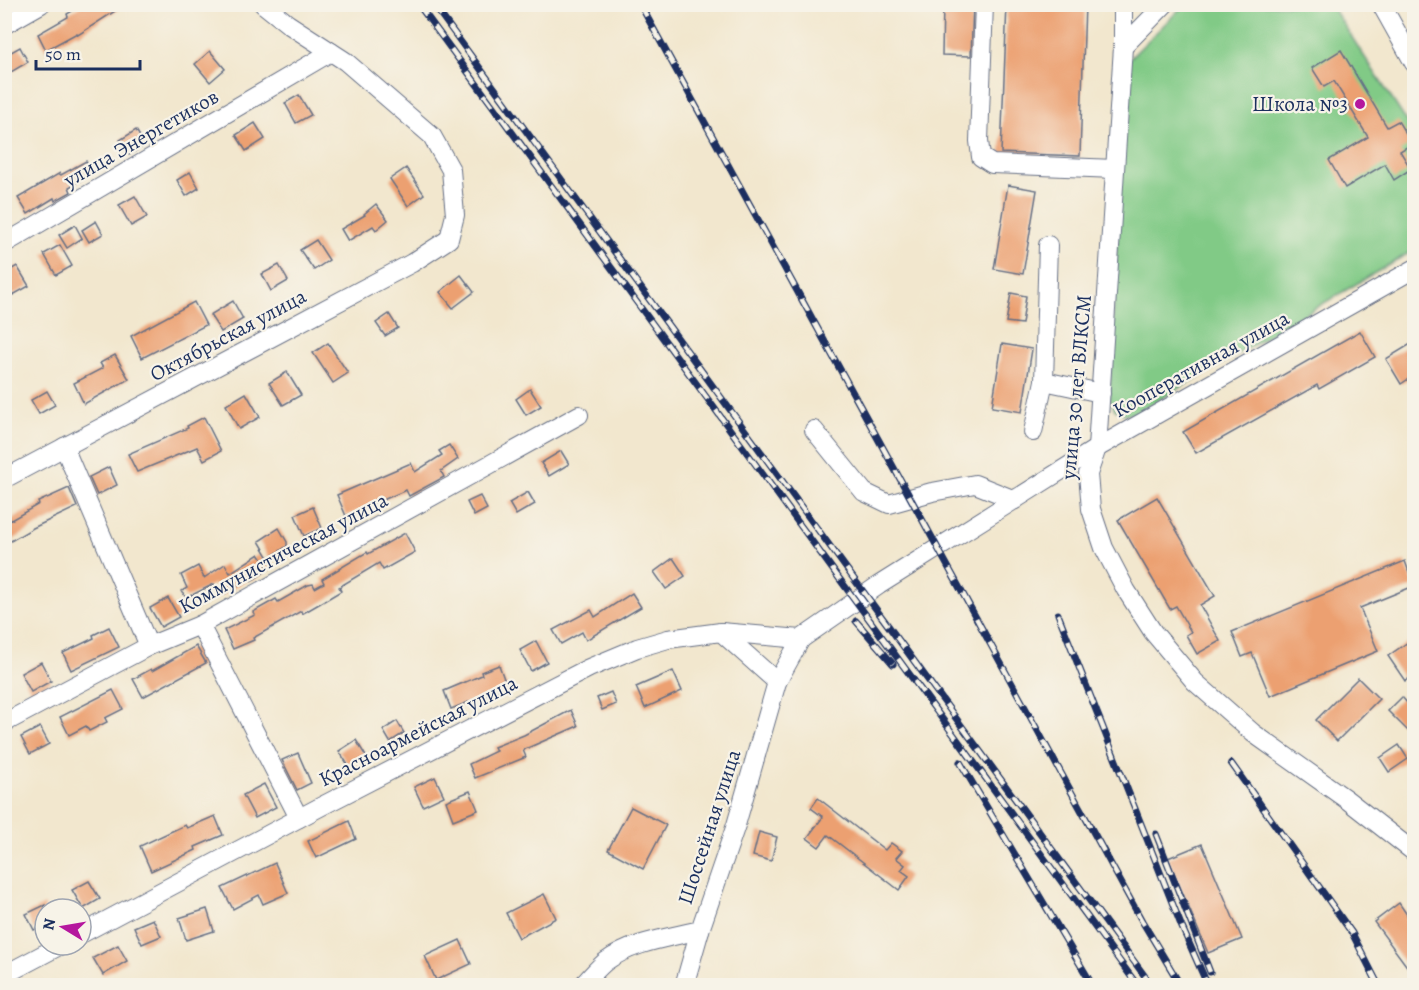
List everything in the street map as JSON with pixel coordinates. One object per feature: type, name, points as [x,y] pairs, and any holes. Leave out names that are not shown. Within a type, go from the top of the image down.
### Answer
[{"type":"street","points":[[4,25],[41,4]]},
{"type":"street","points":[[263,4],[288,24],[331,52]]},
{"type":"street","points":[[984,4],[979,141],[981,157],[992,164],[1115,169]]},
{"type":"street","name":"улица 30 лет ВЛКСМ","points":[[1123,4],[1123,46],[1097,448],[1088,474],[1091,509],[1104,548],[1126,590],[1153,632],[1195,682],[1253,733],[1346,799],[1414,852]]},
{"type":"street","points":[[1123,46],[1165,4]]},
{"type":"street","points":[[1381,4],[1414,63]]},
{"type":"street","name":"Октябрьская улица","points":[[4,479],[412,264],[449,239],[455,215],[451,170],[432,136],[345,61],[331,52]]},
{"type":"street","name":"улица Энергетиков","points":[[4,244],[331,52]]},
{"type":"street","points":[[1033,432],[1044,381],[1048,245]]},
{"type":"street","name":"Кооперативная улица","points":[[777,682],[801,639],[873,590],[1097,448],[1414,269]]},
{"type":"street","points":[[1044,381],[1101,393]]},
{"type":"street","name":"Коммунистическая улица","points":[[4,723],[149,646],[200,626],[579,415]]},
{"type":"street","points":[[814,430],[864,492],[889,504],[932,492],[975,484],[1016,500]]},
{"type":"street","points":[[64,447],[149,646]]},
{"type":"street","points":[[200,626],[299,818]]},
{"type":"street","points":[[721,632],[801,639]]},
{"type":"street","points":[[721,632],[777,682]]},
{"type":"street","name":"Красноармейская улица","points":[[93,928],[589,668],[638,648],[668,639],[721,632]]},
{"type":"street","name":"Шоссейная улица","points":[[684,986],[700,930],[736,825],[777,682]]},
{"type":"street","points":[[582,986],[604,963],[621,952],[700,930]]},
{"type":"street","points":[[4,975],[38,957]]},
{"type":"green space","points":[[1184,5],[1331,5],[1414,133],[1414,250],[1139,412],[1127,415],[1115,410],[1110,399],[1125,63]]},
{"type":"building","points":[[84,4],[126,4],[78,35],[77,33],[46,50],[38,34],[68,17],[67,14]]},
{"type":"building","points":[[943,4],[973,4],[971,56],[942,55]]},
{"type":"building","points":[[1007,4],[1085,4],[1080,156],[1001,153]]},
{"type":"building","points":[[20,47],[28,62],[11,72],[4,56]]},
{"type":"building","name":"Школа №3","points":[[1341,50],[1387,127],[1398,121],[1412,144],[1400,151],[1411,169],[1394,180],[1385,164],[1345,188],[1329,160],[1368,137],[1334,81],[1324,87],[1312,68]]},
{"type":"building","points":[[210,51],[225,69],[210,82],[195,64]]},
{"type":"building","points":[[299,95],[311,115],[296,123],[285,103]]},
{"type":"building","points":[[255,123],[265,139],[246,151],[236,135]]},
{"type":"building","points":[[136,130],[145,145],[129,155],[120,140]]},
{"type":"building","points":[[86,161],[93,173],[69,187],[71,192],[55,201],[54,198],[28,214],[18,198],[60,173],[61,175]]},
{"type":"building","points":[[406,168],[424,194],[408,206],[390,179]]},
{"type":"building","points":[[190,172],[199,188],[186,196],[177,180]]},
{"type":"building","points":[[1008,185],[1037,190],[1023,274],[994,269]]},
{"type":"building","points":[[135,196],[147,217],[131,226],[119,205]]},
{"type":"building","points":[[376,204],[388,220],[376,230],[373,226],[348,241],[341,229],[365,215]]},
{"type":"building","points":[[96,221],[103,234],[89,242],[82,230]]},
{"type":"building","points":[[75,225],[82,238],[67,248],[59,235]]},
{"type":"building","points":[[316,240],[329,260],[314,270],[300,250]]},
{"type":"building","points":[[60,245],[72,266],[56,275],[44,254]]},
{"type":"building","points":[[279,265],[288,281],[271,291],[262,274]]},
{"type":"building","points":[[17,266],[29,286],[13,295],[4,281],[4,274]]},
{"type":"building","points":[[461,275],[474,292],[453,308],[440,292]]},
{"type":"building","points":[[1011,293],[1026,296],[1022,324],[1006,322]]},
{"type":"building","points":[[233,301],[243,319],[221,332],[210,315]]},
{"type":"building","points":[[194,302],[206,325],[142,358],[131,336]]},
{"type":"building","points":[[389,314],[398,328],[385,336],[376,323]]},
{"type":"building","points":[[1360,331],[1375,357],[1319,389],[1317,385],[1196,453],[1183,432]]},
{"type":"building","points":[[1414,342],[1414,375],[1401,384],[1386,359]]},
{"type":"building","points":[[328,343],[348,373],[333,383],[313,353]]},
{"type":"building","points":[[1002,344],[1032,349],[1022,412],[992,407]]},
{"type":"building","points":[[115,355],[129,379],[84,404],[74,383],[103,368],[100,363]]},
{"type":"building","points":[[287,372],[301,395],[283,405],[269,383]]},
{"type":"building","points":[[530,389],[541,406],[526,415],[516,399]]},
{"type":"building","points":[[47,391],[55,405],[39,414],[31,400]]},
{"type":"building","points":[[246,393],[260,417],[239,429],[226,405]]},
{"type":"building","points":[[204,417],[221,451],[204,460],[197,447],[137,472],[128,454],[188,428],[187,426]]},
{"type":"building","points":[[449,445],[458,459],[441,471],[444,477],[409,496],[406,490],[346,516],[337,495],[411,463],[415,472],[442,455],[439,451]]},
{"type":"building","points":[[561,451],[569,464],[549,476],[541,463]]},
{"type":"building","points":[[109,467],[117,485],[97,495],[89,477]]},
{"type":"building","points":[[69,488],[77,507],[4,545],[4,524],[39,504],[38,502]]},
{"type":"building","points":[[528,492],[535,504],[516,515],[509,503]]},
{"type":"building","points":[[480,496],[487,509],[474,516],[467,502]]},
{"type":"building","points":[[1157,497],[1215,596],[1200,605],[1220,641],[1197,654],[1186,635],[1191,632],[1176,606],[1170,609],[1118,520]]},
{"type":"building","points":[[313,507],[322,528],[304,536],[295,515]]},
{"type":"building","points":[[279,528],[287,546],[269,558],[259,541]]},
{"type":"building","points":[[405,533],[415,552],[383,570],[379,563],[339,587],[341,591],[319,604],[302,614],[301,611],[253,638],[254,640],[233,649],[224,630],[255,615],[253,612],[276,599],[278,602],[308,585],[313,584],[315,588],[324,583],[322,579],[367,552],[368,554]]},
{"type":"building","points":[[259,554],[269,569],[222,595],[214,584],[186,598],[182,591],[187,588],[181,575],[198,566],[204,578],[225,564],[230,573]]},
{"type":"building","points":[[673,558],[685,576],[666,589],[654,572]]},
{"type":"building","points":[[1405,561],[1414,586],[1360,608],[1378,651],[1270,696],[1252,653],[1242,657],[1232,632]]},
{"type":"building","points":[[632,593],[641,607],[586,640],[582,632],[561,644],[553,630],[591,610],[595,617]]},
{"type":"building","points":[[168,598],[179,617],[161,627],[150,608]]},
{"type":"building","points":[[109,627],[119,647],[71,670],[63,653],[94,638],[93,635]]},
{"type":"building","points":[[1414,638],[1414,675],[1405,681],[1388,656]]},
{"type":"building","points":[[536,641],[547,662],[531,671],[520,650]]},
{"type":"building","points":[[196,646],[206,663],[143,697],[133,679]]},
{"type":"building","points":[[41,662],[51,681],[31,692],[21,673]]},
{"type":"building","points":[[499,665],[507,687],[451,709],[444,691]]},
{"type":"building","points":[[673,671],[682,691],[645,708],[636,687]]},
{"type":"building","points":[[1358,678],[1379,699],[1337,741],[1316,720]]},
{"type":"building","points":[[113,690],[123,709],[105,718],[107,722],[89,731],[86,726],[69,735],[60,717]]},
{"type":"building","points":[[611,692],[616,704],[602,710],[597,698]]},
{"type":"building","points":[[1402,697],[1414,711],[1414,726],[1409,732],[1388,711]]},
{"type":"building","points":[[571,710],[578,726],[523,750],[526,757],[475,778],[469,764],[496,751],[494,747],[524,735]]},
{"type":"building","points":[[397,721],[404,733],[390,742],[383,730]]},
{"type":"building","points":[[40,727],[49,744],[30,754],[21,737]]},
{"type":"building","points":[[356,740],[367,758],[350,768],[339,751]]},
{"type":"building","points":[[1399,745],[1408,759],[1389,772],[1380,758]]},
{"type":"building","points":[[298,753],[311,783],[297,790],[282,760]]},
{"type":"building","points":[[435,777],[444,796],[423,806],[414,787]]},
{"type":"building","points":[[264,784],[276,807],[255,818],[243,795]]},
{"type":"building","points":[[470,791],[478,810],[453,820],[446,801]]},
{"type":"building","points":[[818,798],[885,850],[891,843],[902,851],[896,858],[905,865],[901,870],[909,876],[899,890],[828,835],[819,847],[807,838],[823,817],[811,808]]},
{"type":"building","points":[[631,807],[666,825],[643,869],[608,850]]},
{"type":"building","points":[[215,816],[223,835],[151,871],[140,846],[185,825],[187,828]]},
{"type":"building","points":[[349,821],[356,839],[316,858],[308,841]]},
{"type":"building","points":[[759,832],[777,837],[771,861],[753,856]]},
{"type":"building","points":[[1202,844],[1242,939],[1208,953],[1168,858]]},
{"type":"building","points":[[275,863],[288,893],[263,904],[259,895],[233,909],[222,888]]},
{"type":"building","points":[[89,881],[100,899],[93,903],[93,897],[76,897],[72,890]]},
{"type":"building","points":[[544,894],[556,918],[519,938],[506,913]]},
{"type":"building","points":[[1399,903],[1414,925],[1414,976],[1374,922]]},
{"type":"building","points":[[207,909],[214,931],[186,940],[179,918]]},
{"type":"building","points":[[33,911],[33,928],[26,914]]},
{"type":"building","points":[[153,919],[161,936],[142,944],[134,927]]},
{"type":"building","points":[[460,940],[471,964],[436,980],[425,956]]},
{"type":"building","points":[[118,945],[127,961],[103,975],[93,958]]},
{"type":"railway","points":[[418,4],[1138,986]]},
{"type":"railway","points":[[433,4],[1152,986]]},
{"type":"railway","points":[[640,4],[1142,921],[1181,986]]},
{"type":"railway","points":[[1058,614],[1181,925],[1208,986]]},
{"type":"railway","points":[[856,621],[893,664]]},
{"type":"railway","points":[[960,762],[1090,981]]},
{"type":"railway","points":[[1231,763],[1352,933],[1379,986]]},
{"type":"railway","points":[[1156,834],[1210,972]]},
{"type":"place","name":"Школа №3","points":[[1360,104]]}]
